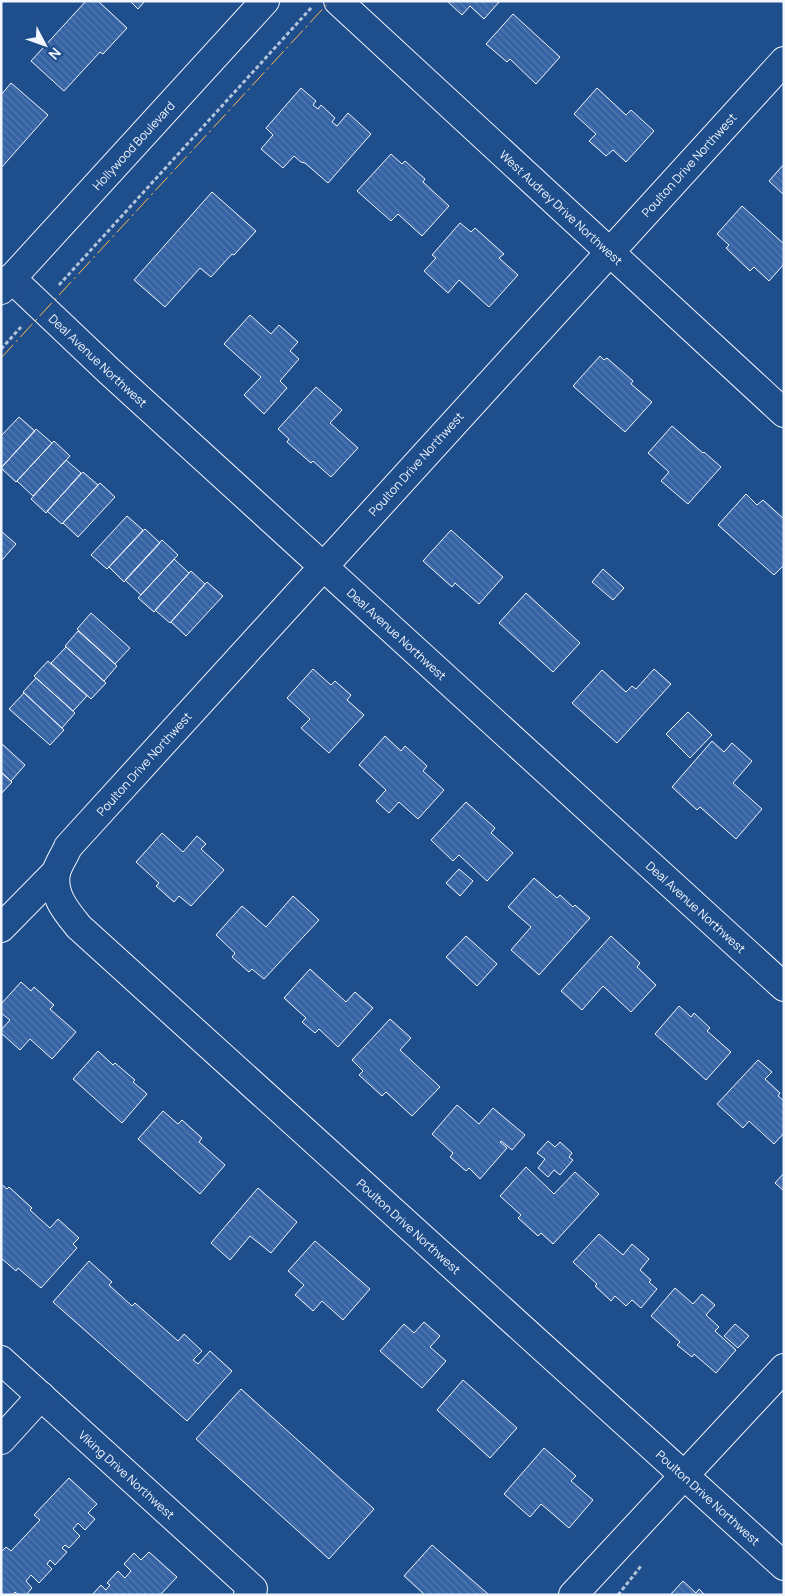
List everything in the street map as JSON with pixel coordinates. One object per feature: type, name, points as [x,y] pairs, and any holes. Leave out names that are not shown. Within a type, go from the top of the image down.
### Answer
[{"type":"street","name":"Hollywood Boulevard","points":[[6,284],[266,1]]},
{"type":"street","name":"West Audrey Drive Northwest","points":[[338,1],[784,413]]},
{"type":"street","name":"Poulton Drive Northwest","points":[[1,928],[56,872],[68,847],[784,62]]},
{"type":"street","name":"Deal Avenue Northwest","points":[[6,284],[40,306],[784,987]]},
{"type":"street","name":"Poulton Drive Northwest","points":[[56,872],[56,889],[62,906],[79,927],[784,1566]]},
{"type":"street","name":"Viking Drive Northwest","points":[[1,1360],[250,1592]]},
{"type":"street","points":[[573,1595],[784,1368]]},
{"type":"street","points":[[1,1440],[41,1396]]},
{"type":"path","points":[[1,349],[318,1]]},
{"type":"building","points":[[86,1],[98,1],[127,28],[103,54],[100,52],[64,91],[31,61]]},
{"type":"building","points":[[130,1],[145,1],[138,9]]},
{"type":"building","points":[[447,1],[500,1],[484,19],[470,6],[462,15]]},
{"type":"building","points":[[513,14],[560,57],[536,84],[510,59],[507,62],[486,44]]},
{"type":"building","points":[[11,83],[48,115],[1,168],[1,95]]},
{"type":"building","points":[[301,88],[316,101],[313,105],[318,109],[321,105],[335,118],[332,122],[337,126],[348,113],[371,134],[328,183],[294,156],[283,168],[261,149],[273,135],[266,128]]},
{"type":"building","points":[[597,88],[626,115],[631,110],[654,131],[626,162],[613,150],[606,156],[589,141],[596,134],[574,114]]},
{"type":"building","points":[[391,154],[402,164],[405,161],[425,179],[423,182],[449,206],[422,236],[398,214],[391,221],[357,191]]},
{"type":"building","points":[[784,164],[784,195],[769,181]]},
{"type":"building","points":[[212,192],[256,231],[211,277],[200,268],[165,307],[134,280]]},
{"type":"building","points":[[742,206],[784,244],[784,264],[769,281],[754,267],[750,271],[726,248],[729,245],[717,234]]},
{"type":"building","points":[[460,223],[471,232],[475,228],[504,254],[499,258],[518,275],[489,307],[459,280],[448,293],[424,271],[436,258],[432,255]]},
{"type":"building","points":[[250,315],[271,334],[279,325],[298,342],[290,351],[299,359],[280,381],[287,388],[264,414],[244,395],[261,377],[224,344]]},
{"type":"building","points":[[600,356],[604,360],[607,358],[633,381],[631,384],[652,402],[625,432],[573,386]]},
{"type":"building","points":[[316,387],[342,410],[330,423],[358,448],[331,477],[287,442],[289,439],[278,429]]},
{"type":"building","points":[[19,417],[35,431],[1,468],[1,436]]},
{"type":"building","points":[[672,426],[721,467],[688,504],[661,481],[669,472],[648,453]]},
{"type":"building","points":[[36,429],[52,443],[16,482],[1,468]]},
{"type":"building","points":[[54,441],[70,456],[33,496],[17,481]]},
{"type":"building","points":[[66,460],[81,473],[46,513],[31,499]]},
{"type":"building","points":[[83,472],[98,485],[62,524],[47,511]]},
{"type":"building","points":[[100,483],[115,497],[78,537],[63,523]]},
{"type":"building","points":[[746,494],[757,505],[763,500],[784,519],[784,565],[774,575],[718,525]]},
{"type":"building","points":[[127,516],[143,530],[107,569],[91,555]]},
{"type":"building","points":[[145,529],[160,543],[124,582],[109,567]]},
{"type":"building","points":[[451,530],[503,577],[479,604],[455,583],[452,587],[423,561]]},
{"type":"building","points":[[1,531],[16,544],[2,560],[1,560]]},
{"type":"building","points":[[162,540],[178,555],[141,595],[125,580]]},
{"type":"building","points":[[174,559],[189,573],[154,612],[138,598]]},
{"type":"building","points":[[603,569],[624,588],[613,600],[592,582]]},
{"type":"building","points":[[191,571],[205,584],[170,623],[155,610]]},
{"type":"building","points":[[207,582],[223,596],[186,636],[171,622]]},
{"type":"building","points":[[526,593],[580,643],[553,672],[499,623]]},
{"type":"building","points":[[91,613],[130,648],[115,664],[77,629]]},
{"type":"building","points":[[78,631],[117,666],[104,681],[65,646]]},
{"type":"building","points":[[66,647],[106,683],[91,699],[51,663]]},
{"type":"building","points":[[48,661],[87,696],[73,711],[34,676]]},
{"type":"building","points":[[313,669],[331,685],[335,681],[351,695],[347,700],[364,715],[329,753],[301,728],[310,719],[287,698]]},
{"type":"building","points":[[654,669],[671,684],[617,743],[572,703],[602,670],[626,692],[632,686],[636,689]]},
{"type":"building","points":[[36,678],[75,713],[62,728],[23,692]]},
{"type":"building","points":[[24,693],[64,730],[50,745],[9,709]]},
{"type":"building","points":[[688,712],[712,735],[690,758],[666,734]]},
{"type":"building","points":[[385,736],[401,751],[405,746],[427,766],[423,771],[444,790],[418,819],[399,802],[389,813],[376,801],[386,790],[359,765]]},
{"type":"building","points":[[712,741],[724,752],[732,743],[752,761],[733,783],[762,809],[736,839],[700,807],[697,810],[672,787]]},
{"type":"building","points":[[1,743],[25,765],[11,781],[1,772]]},
{"type":"building","points":[[1,772],[12,782],[1,794]]},
{"type":"building","points":[[466,802],[495,828],[491,833],[513,853],[487,881],[459,855],[453,861],[431,840]]},
{"type":"building","points":[[162,833],[183,852],[197,836],[206,844],[201,849],[224,870],[191,906],[179,896],[174,902],[156,886],[159,883],[136,862]]},
{"type":"building","points":[[459,869],[473,881],[460,896],[446,883]]},
{"type":"building","points":[[534,878],[557,898],[560,895],[573,907],[575,905],[590,918],[539,975],[511,950],[531,927],[508,907]]},
{"type":"building","points":[[293,896],[319,920],[264,979],[252,969],[249,972],[232,957],[235,953],[216,935],[242,906],[266,927]]},
{"type":"building","points":[[466,936],[497,964],[477,986],[446,957]]},
{"type":"building","points":[[611,936],[640,963],[637,967],[656,985],[631,1012],[603,986],[582,1010],[561,991]]},
{"type":"building","points":[[310,969],[346,1002],[355,992],[373,1008],[338,1047],[319,1029],[315,1033],[302,1022],[306,1018],[284,998]]},
{"type":"building","points":[[21,982],[31,991],[34,987],[54,1005],[50,1009],[76,1032],[52,1059],[30,1039],[20,1050],[1,1033],[1,1030],[10,1020],[1,1013],[1,1004]]},
{"type":"building","points":[[679,1006],[691,1017],[694,1013],[710,1028],[707,1031],[731,1052],[706,1080],[655,1034]]},
{"type":"building","points":[[390,1019],[411,1038],[400,1050],[440,1087],[412,1116],[386,1092],[382,1096],[359,1075],[363,1071],[352,1060]]},
{"type":"building","points":[[98,1051],[113,1065],[115,1063],[135,1080],[133,1082],[147,1094],[122,1123],[73,1079]]},
{"type":"building","points":[[758,1060],[772,1072],[765,1079],[780,1093],[778,1096],[784,1101],[784,1133],[774,1144],[749,1121],[743,1128],[717,1104]]},
{"type":"building","points":[[457,1105],[479,1124],[493,1108],[525,1135],[512,1150],[501,1141],[507,1148],[480,1179],[469,1168],[466,1171],[450,1157],[453,1153],[432,1134]]},
{"type":"building","points":[[163,1111],[178,1124],[182,1120],[202,1138],[199,1142],[225,1165],[200,1194],[138,1139]]},
{"type":"building","points":[[548,1141],[555,1147],[560,1142],[572,1153],[569,1157],[573,1160],[560,1175],[554,1170],[548,1177],[538,1168],[545,1159],[537,1153]]},
{"type":"building","points":[[526,1167],[554,1194],[575,1172],[599,1194],[553,1244],[541,1233],[538,1236],[518,1218],[521,1215],[500,1196]]},
{"type":"building","points":[[784,1173],[784,1191],[775,1183]]},
{"type":"building","points":[[1,1184],[7,1189],[9,1187],[50,1228],[58,1219],[79,1238],[73,1244],[77,1248],[41,1288],[18,1268],[16,1271],[1,1258]]},
{"type":"building","points":[[258,1188],[297,1222],[271,1253],[250,1236],[230,1260],[211,1243]]},
{"type":"building","points":[[599,1234],[623,1255],[632,1244],[649,1259],[640,1270],[651,1280],[649,1282],[657,1289],[641,1308],[632,1300],[626,1306],[615,1296],[611,1301],[595,1286],[597,1284],[573,1262]]},
{"type":"building","points":[[315,1241],[370,1289],[343,1320],[322,1301],[313,1311],[295,1295],[304,1285],[288,1271]]},
{"type":"building","points":[[89,1261],[112,1282],[109,1285],[132,1306],[135,1303],[178,1341],[184,1334],[202,1351],[193,1360],[198,1364],[210,1351],[232,1371],[187,1421],[53,1302]]},
{"type":"building","points":[[675,1288],[693,1304],[702,1294],[715,1305],[706,1315],[719,1327],[715,1331],[736,1350],[716,1373],[694,1354],[692,1357],[677,1345],[680,1342],[651,1316]]},
{"type":"building","points":[[424,1322],[440,1336],[430,1347],[446,1361],[422,1388],[380,1351],[404,1324],[414,1333]]},
{"type":"building","points":[[735,1324],[749,1336],[738,1348],[724,1336]]},
{"type":"building","points":[[463,1380],[517,1428],[490,1458],[437,1410]]},
{"type":"building","points":[[241,1389],[374,1509],[329,1559],[196,1439]]},
{"type":"building","points":[[544,1448],[576,1476],[571,1481],[593,1500],[569,1528],[541,1504],[530,1517],[504,1494]]},
{"type":"building","points":[[69,1478],[97,1504],[88,1513],[95,1519],[85,1530],[78,1523],[73,1529],[80,1536],[69,1548],[65,1545],[62,1548],[67,1552],[55,1565],[50,1560],[47,1564],[52,1569],[39,1583],[31,1575],[26,1581],[32,1588],[26,1595],[18,1595],[15,1592],[13,1595],[1,1595],[1,1552],[6,1547],[11,1551],[40,1520],[34,1515]]},
{"type":"building","points":[[432,1545],[488,1594],[425,1595],[404,1576]]},
{"type":"building","points":[[149,1552],[177,1577],[160,1595],[92,1595],[101,1585],[106,1590],[110,1585],[107,1583],[118,1571],[125,1578],[131,1571],[124,1564],[134,1553],[141,1560]]},
{"type":"building","points":[[683,1581],[696,1593],[699,1589],[705,1595],[670,1595]]},
{"type":"power","points":[[1,358],[330,1]]}]
